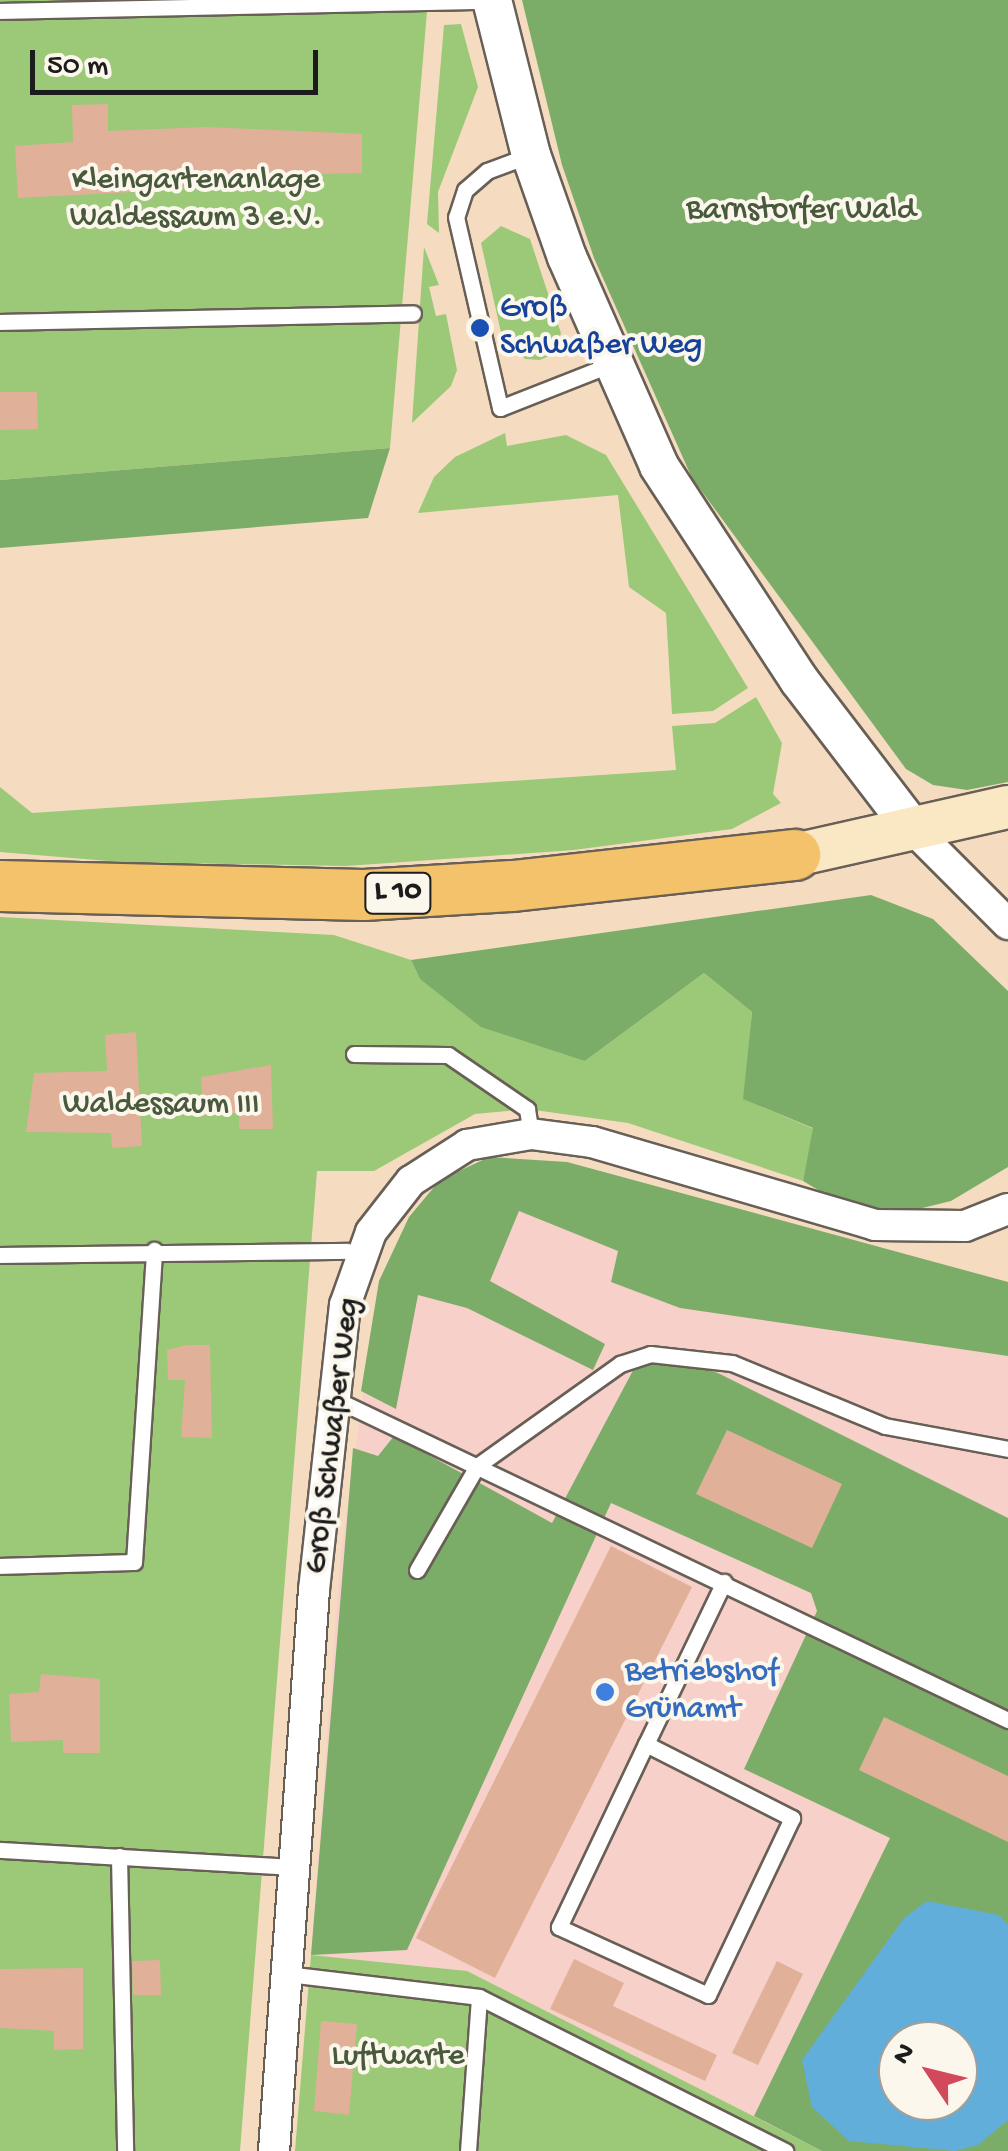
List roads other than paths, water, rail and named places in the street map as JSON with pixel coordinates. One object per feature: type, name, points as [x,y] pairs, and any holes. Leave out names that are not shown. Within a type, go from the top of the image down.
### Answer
[{"type":"highway","name":"L 10","points":[[0,886],[364,895],[513,886],[795,855]]},
{"type":"main road","name":"L 10","points":[[795,855],[1008,807]]},
{"type":"street","points":[[492,1],[532,155],[609,365],[693,524],[835,730],[912,828],[1008,924]]},
{"type":"street","name":"Groß Schwaßer Weg","points":[[274,2151],[335,1399],[345,1305],[371,1232],[411,1181],[466,1145],[531,1134],[592,1142],[875,1224],[965,1226],[1008,1210]]},
{"type":"lane","points":[[0,11],[492,1]]},
{"type":"lane","points":[[532,155],[486,171],[465,190],[456,216],[500,408],[609,365]]},
{"type":"lane","points":[[0,322],[413,313]]},
{"type":"lane","points":[[354,1054],[448,1055],[528,1109],[531,1134]]},
{"type":"lane","points":[[0,1566],[134,1562],[154,1250]]},
{"type":"lane","points":[[0,1255],[154,1250],[347,1251]]},
{"type":"lane","points":[[418,1570],[478,1466],[620,1364],[650,1354],[732,1363],[885,1426],[1008,1449]]},
{"type":"lane","points":[[335,1399],[1008,1720]]},
{"type":"lane","points":[[646,1744],[792,1818],[708,1996],[559,1927],[646,1744],[724,1582]]},
{"type":"lane","points":[[0,1850],[295,1867]]},
{"type":"lane","points":[[119,1856],[125,2151]]},
{"type":"lane","points":[[286,1974],[479,1998],[785,2151]]},
{"type":"lane","points":[[468,2151],[479,1998]]},
{"type":"water","points":[[927,1901],[999,1915],[1008,1925],[1008,2120],[978,2145],[955,2151],[849,2141],[812,2107],[802,2060],[904,1918]]},
{"type":"place","name":"Groß Schwaßer Weg","points":[[480,328]]},
{"type":"place","name":"Betriebshof Grünamt","points":[[605,1692]]},
{"type":"park label","name":"Kleingartenanlage Waldessaum 3 e.V.","points":[[196,200]]},
{"type":"park label","name":"Barnstorfer Wald","points":[[801,211]]},
{"type":"park label","name":"Waldessaum III","points":[[161,1105]]},
{"type":"park label","name":"Luftwarte","points":[[398,2057]]}]
